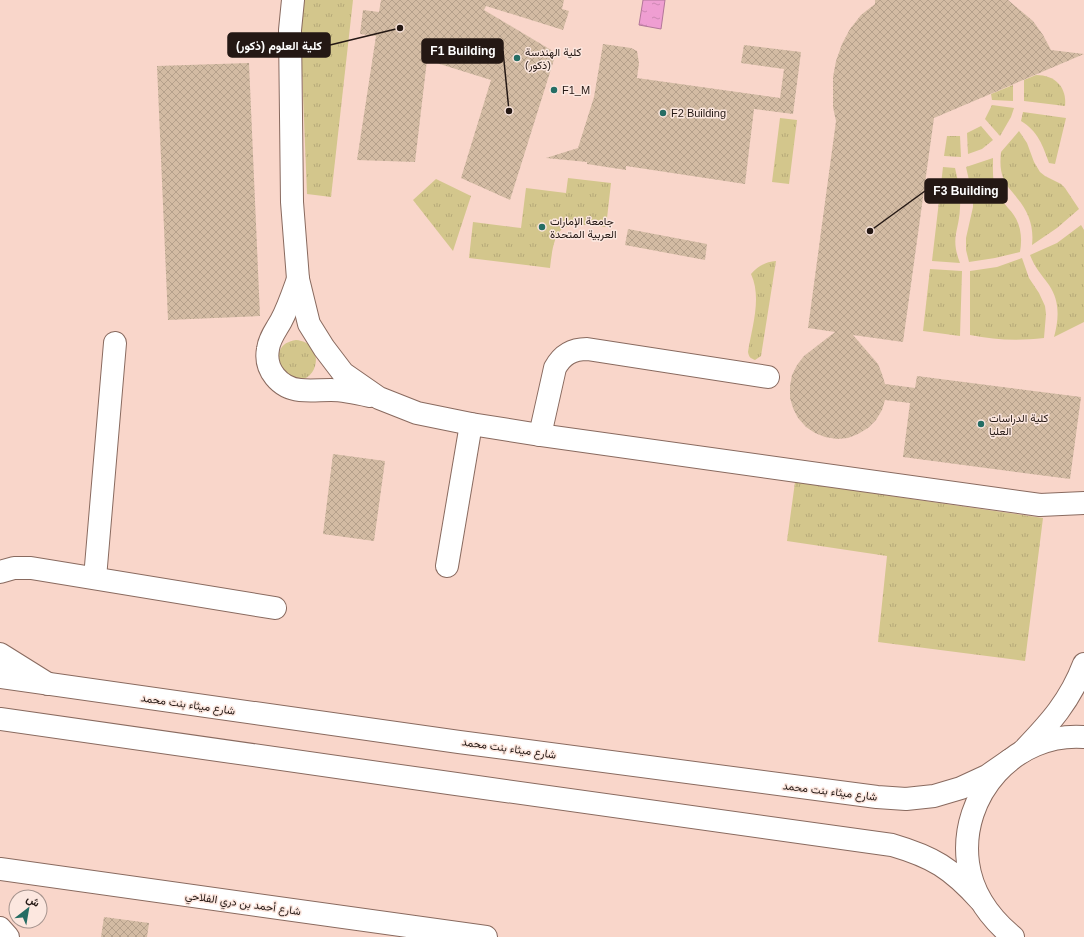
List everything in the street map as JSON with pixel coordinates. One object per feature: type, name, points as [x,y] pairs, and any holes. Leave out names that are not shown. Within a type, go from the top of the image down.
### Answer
[{"type":"main road","points":[[293,0],[290,30],[292,202],[298,279],[309,324],[324,348],[343,373],[379,398]]},
{"type":"main road","points":[[298,279],[290,300],[270,341],[267,358],[272,374],[281,383],[293,389],[333,390],[379,398],[417,413],[471,424],[540,435],[1040,506],[1083,503]]},
{"type":"main road","points":[[96,578],[115,343]]},
{"type":"main road","points":[[540,435],[555,368],[564,355],[579,349],[768,377]]},
{"type":"main road","points":[[447,566],[471,424]]},
{"type":"main road","points":[[0,572],[14,568],[31,568],[275,608]]},
{"type":"main road","points":[[0,654],[48,684]]},
{"type":"main road","points":[[980,900],[968,863],[967,844],[975,806],[984,788],[996,773],[1053,720],[1073,689],[1084,664]]},
{"type":"main road","name":"شارع ميثاء بنت محمد","points":[[0,678],[458,742],[877,797],[906,799],[934,796],[961,788],[980,779],[1016,755]]},
{"type":"main road","points":[[0,719],[892,845],[918,852],[941,864],[962,880],[980,900],[990,915],[1012,937]]},
{"type":"main road","points":[[1016,755],[1039,743],[1057,738],[1084,736]]},
{"type":"main road","name":"شارع أحمد بن دري الفلاحي","points":[[0,869],[403,931],[486,937]]},
{"type":"main road","points":[[0,928],[8,937]]},
{"type":"green space","points":[[301,0],[353,0],[331,197],[307,194],[301,45]]},
{"type":"green space","points":[[1036,75],[1049,77],[1058,83],[1064,93],[1065,106],[1024,101],[1024,80]]},
{"type":"green space","points":[[1013,85],[1013,101],[992,100],[991,94]]},
{"type":"green space","points":[[992,105],[1014,108],[1011,117],[1000,136],[985,119]]},
{"type":"green space","points":[[1023,112],[1066,118],[1055,164],[1049,163],[1036,134],[1021,121]]},
{"type":"green space","points":[[780,118],[797,120],[789,184],[772,182]]},
{"type":"green space","points":[[981,126],[993,140],[982,149],[968,154],[967,133]]},
{"type":"green space","points":[[1019,131],[1027,143],[1034,162],[1040,172],[1061,184],[1079,209],[1057,228],[1032,245],[1032,232],[1028,214],[1005,183],[1000,159],[1001,152]]},
{"type":"green space","points":[[947,136],[960,136],[961,157],[944,156]]},
{"type":"green space","points":[[993,158],[995,188],[1020,228],[1020,252],[969,262],[966,250],[966,238],[973,207],[973,198],[966,167]]},
{"type":"green space","points":[[943,167],[955,168],[958,183],[960,208],[955,240],[960,263],[932,261]]},
{"type":"green space","points":[[568,178],[611,183],[606,227],[579,225],[563,228],[558,233],[555,241],[550,268],[469,258],[473,222],[521,228],[526,188],[566,193]]},
{"type":"green space","points":[[436,179],[471,196],[453,251],[413,200]]},
{"type":"green space","points":[[1081,225],[1084,230],[1084,322],[1054,337],[1058,317],[1055,297],[1053,291],[1036,267],[1030,255],[1057,243]]},
{"type":"green space","points":[[1022,258],[1029,278],[1039,293],[1045,306],[1046,314],[1044,338],[1007,340],[970,335],[970,271],[997,267]]},
{"type":"green space","points":[[776,261],[761,356],[755,360],[750,357],[748,352],[754,323],[756,303],[756,293],[751,274],[762,265],[768,262]]},
{"type":"green space","points":[[930,269],[962,271],[960,336],[923,331]]},
{"type":"green space","points":[[296,340],[306,343],[313,348],[316,356],[316,364],[313,371],[308,377],[301,380],[288,377],[277,364],[283,345]]},
{"type":"green space","points":[[795,482],[1043,518],[1025,661],[878,642],[887,556],[787,541]]},
{"type":"water","points":[[643,0],[665,0],[661,29],[639,25]]},
{"type":"building","points":[[381,0],[564,0],[562,9],[569,11],[563,30],[486,6],[484,10],[556,53],[510,200],[461,178],[491,80],[427,60],[415,162],[357,160],[376,36],[360,34],[363,10],[379,12]]},
{"type":"building","points":[[875,0],[1008,0],[1033,21],[1051,50],[1084,54],[934,118],[903,342],[853,335],[878,364],[885,384],[915,388],[917,376],[1081,397],[1070,479],[903,457],[910,403],[885,400],[882,410],[876,420],[868,428],[848,438],[837,439],[825,437],[806,427],[798,418],[793,408],[790,398],[790,386],[792,375],[797,365],[804,356],[835,332],[808,328],[836,121],[833,107],[833,77],[836,61],[842,44],[850,29],[861,15],[875,4]]},
{"type":"building","name":"F2 Building","points":[[603,44],[631,48],[637,51],[639,63],[637,78],[780,98],[784,69],[741,63],[744,45],[801,52],[793,114],[754,109],[745,184],[626,166],[626,170],[587,164],[587,162],[546,158],[578,148],[594,97]]},
{"type":"building","points":[[249,63],[260,316],[168,320],[157,66]]},
{"type":"building","points":[[628,229],[707,244],[705,260],[625,245]]},
{"type":"building","points":[[333,454],[385,461],[374,541],[323,534]]},
{"type":"building","points":[[104,917],[149,923],[147,937],[101,937]]},
{"type":"place","name":"كلية العلوم (ذكور)","points":[[400,28]]},
{"type":"place","name":"كلية الهندسة (ذكور)","points":[[517,58]]},
{"type":"place","name":"F1_M","points":[[554,90]]},
{"type":"place","name":"F1 Building","points":[[509,111]]},
{"type":"place","name":"F2 Building","points":[[663,113]]},
{"type":"place","name":"جامعة الإمارات العربية المتحدة","points":[[542,227]]},
{"type":"place","name":"F3 Building","points":[[870,231]]},
{"type":"place","name":"كلية الدراسات العليا","points":[[981,424]]}]
